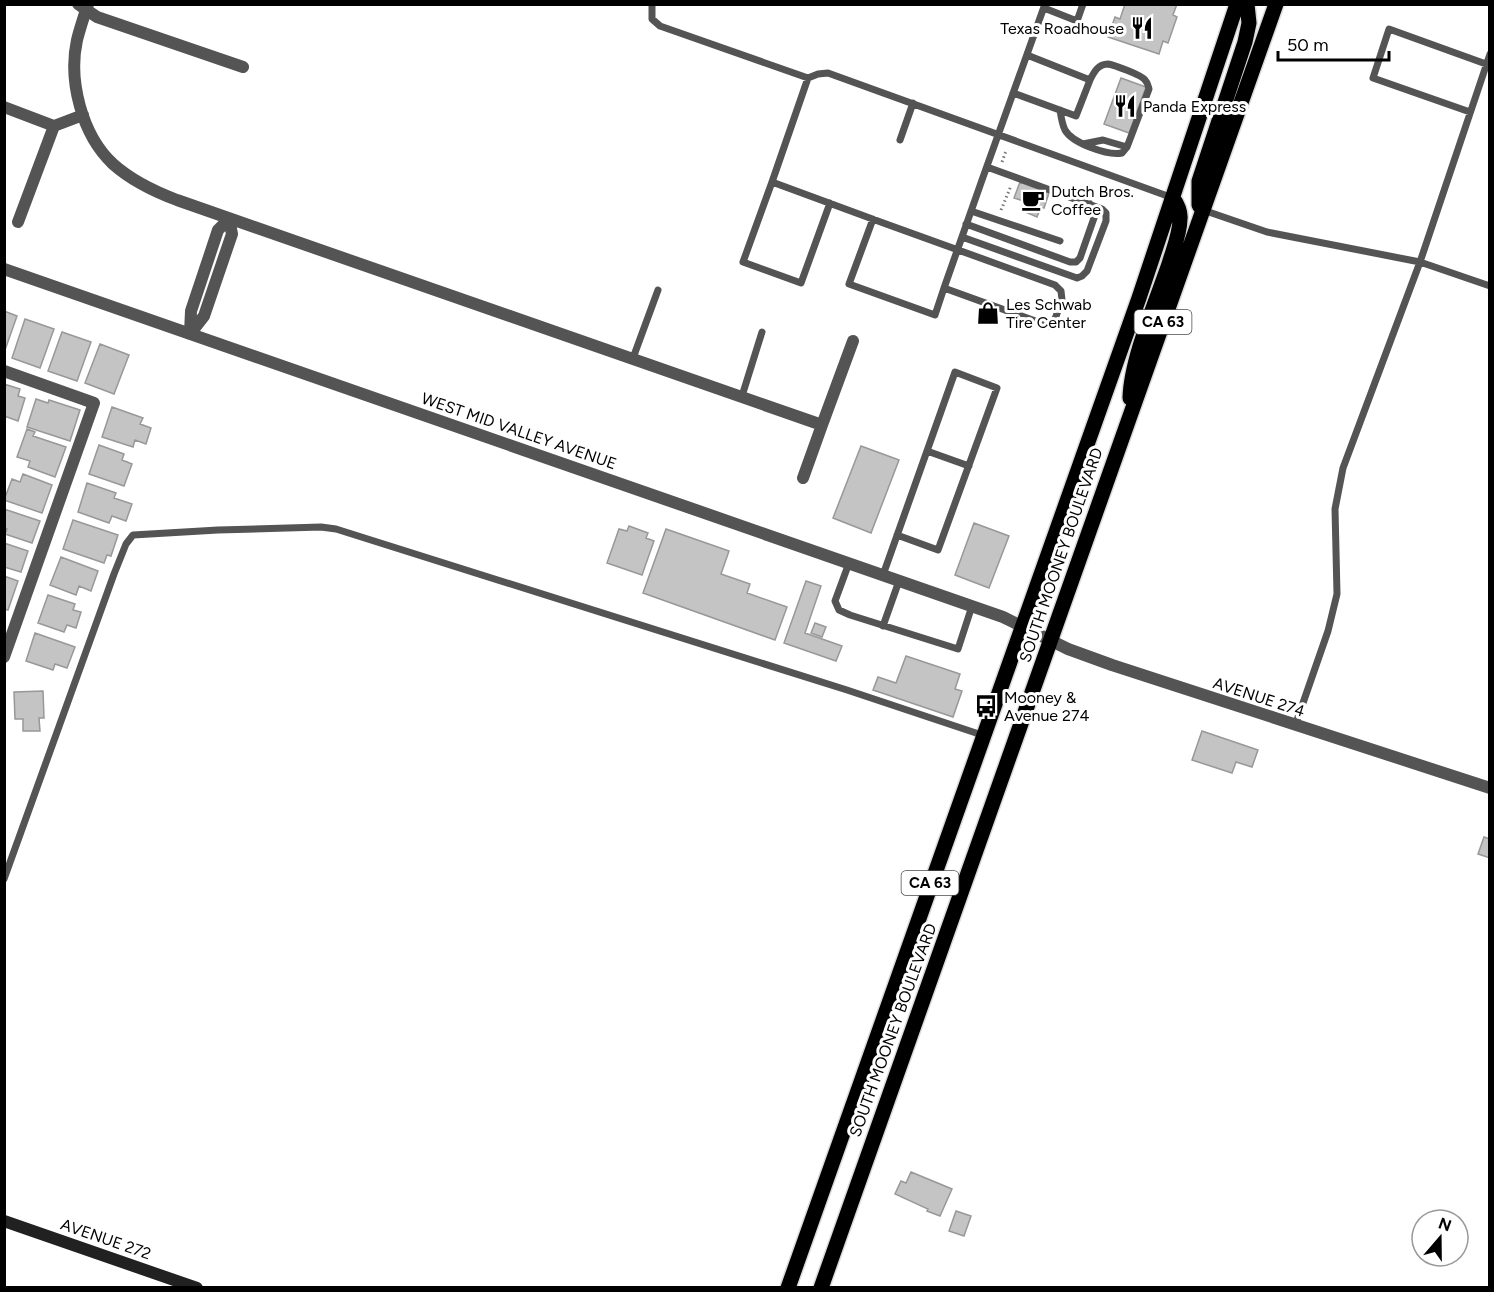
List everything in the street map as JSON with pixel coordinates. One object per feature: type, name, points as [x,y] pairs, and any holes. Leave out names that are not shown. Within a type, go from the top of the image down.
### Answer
[{"type":"main road","name":"SOUTH MOONEY BOULEVARD","points":[[788,1287],[1173,198],[1237,4]]},
{"type":"main road","points":[[1203,210],[1199,205],[1199,181],[1245,42],[1249,23],[1247,4]]},
{"type":"main road","name":"SOUTH MOONEY BOULEVARD","points":[[821,1287],[1276,4]]},
{"type":"main road","points":[[1130,416],[1130,384],[1175,244],[1181,218],[1178,204],[1173,198]]},
{"type":"street","points":[[243,67],[97,17],[84,6],[74,67],[76,90],[83,115],[96,142],[111,162],[150,190],[822,425]]},
{"type":"street","points":[[4,107],[54,126],[83,115]]},
{"type":"street","points":[[18,222],[54,126]]},
{"type":"street","points":[[190,334],[204,316],[232,234],[229,219]]},
{"type":"street","name":"WEST MID VALLEY AVENUE","points":[[4,269],[972,606],[1022,626]]},
{"type":"street","points":[[803,478],[853,340]]},
{"type":"street","points":[[4,371],[94,403],[4,657]]},
{"type":"street","name":"AVENUE 274","points":[[1022,626],[1068,649],[1180,688],[1490,788]]},
{"type":"street","name":"AVENUE 272","points":[[4,1221],[197,1287]]},
{"type":"lane","points":[[652,4],[652,19],[660,26],[808,78],[828,73],[1173,198]]},
{"type":"lane","points":[[873,219],[849,284],[935,315],[1044,6],[1077,21],[1083,4]]},
{"type":"lane","points":[[1470,112],[1373,78],[1389,29],[1486,64]]},
{"type":"lane","points":[[1295,726],[1328,631],[1336,594],[1335,509],[1343,468],[1420,262],[1490,54]]},
{"type":"lane","points":[[1027,55],[1090,80]]},
{"type":"lane","points":[[1013,93],[1060,110],[1076,117],[1094,71],[1108,64],[1142,76],[1147,81],[1149,89],[1127,147],[1122,153],[1115,154],[1083,144],[1070,137],[1063,128],[1060,110]]},
{"type":"lane","points":[[808,78],[743,262],[801,283],[830,203]]},
{"type":"lane","points":[[900,140],[913,104]]},
{"type":"lane","points":[[1083,144],[1103,140],[1127,147]]},
{"type":"lane","points":[[962,237],[1077,278],[1087,271],[1106,221],[1106,213],[1090,204],[987,167]]},
{"type":"lane","points":[[772,182],[1054,285],[1061,291],[1062,300],[1052,327],[944,288]]},
{"type":"lane","points":[[966,224],[1070,262],[1076,262],[1080,258],[1094,219],[1090,204]]},
{"type":"lane","points":[[1203,210],[1267,232],[1420,262],[1490,286]]},
{"type":"lane","points":[[971,211],[1060,241]]},
{"type":"lane","points":[[633,358],[658,290]]},
{"type":"lane","points":[[742,396],[762,332]]},
{"type":"lane","points":[[883,575],[897,535],[955,372],[997,388],[938,550],[897,535]]},
{"type":"lane","points":[[927,451],[969,466]]},
{"type":"lane","points":[[4,879],[114,574],[126,543],[133,535],[218,530],[321,527],[336,529],[847,690],[982,735]]},
{"type":"lane","points":[[849,563],[835,602],[836,606],[839,610],[883,626],[958,649],[972,606]]},
{"type":"lane","points":[[883,626],[900,581]]},
{"type":"path","points":[[997,219],[1012,182],[996,177],[1006,150]]},
{"type":"building","name":"Texas Roadhouse","points":[[1125,4],[1177,4],[1173,15],[1177,17],[1168,43],[1163,41],[1159,54],[1108,37],[1115,17],[1120,19]]},
{"type":"building","name":"Panda Express","points":[[1121,78],[1146,87],[1129,133],[1104,124]]},
{"type":"building","name":"Dutch Bros. Coffee","points":[[1020,182],[1049,193],[1044,208],[1041,207],[1037,217],[1021,210],[1024,201],[1014,198]]},
{"type":"building","points":[[4,311],[17,316],[4,353]]},
{"type":"building","points":[[25,319],[54,329],[40,368],[12,358]]},
{"type":"building","points":[[62,332],[91,342],[77,381],[48,371]]},
{"type":"building","points":[[100,344],[129,355],[114,394],[85,383]]},
{"type":"building","points":[[4,384],[20,389],[18,396],[25,398],[18,421],[4,416]]},
{"type":"building","points":[[36,399],[48,403],[49,400],[80,410],[70,441],[27,427]]},
{"type":"building","points":[[112,407],[143,418],[140,424],[151,428],[146,444],[135,440],[133,447],[102,437]]},
{"type":"building","points":[[27,429],[35,432],[33,436],[66,447],[55,477],[28,467],[30,461],[17,457]]},
{"type":"building","points":[[99,445],[124,454],[122,460],[132,464],[124,486],[89,474]]},
{"type":"building","points":[[861,446],[899,460],[871,533],[833,518]]},
{"type":"building","points":[[23,474],[52,485],[42,513],[4,500],[12,479],[20,482]]},
{"type":"building","points":[[87,483],[116,493],[114,498],[132,504],[126,521],[112,516],[109,523],[78,512]]},
{"type":"building","points":[[4,509],[40,521],[32,543],[5,534],[7,529],[4,528]]},
{"type":"building","points":[[73,520],[118,535],[111,556],[107,555],[104,563],[63,549]]},
{"type":"building","points":[[974,523],[1009,536],[989,588],[955,575]]},
{"type":"building","points":[[629,526],[648,533],[646,538],[654,541],[642,575],[607,563],[619,529],[627,531]]},
{"type":"building","points":[[666,529],[729,551],[721,574],[750,584],[747,593],[787,607],[775,640],[643,593]]},
{"type":"building","points":[[4,543],[28,551],[21,572],[4,567]]},
{"type":"building","points":[[61,557],[98,571],[91,591],[79,586],[76,595],[50,585]]},
{"type":"building","points":[[4,576],[18,581],[8,610],[4,609]]},
{"type":"building","points":[[806,581],[821,586],[805,633],[842,646],[836,661],[784,643]]},
{"type":"building","points":[[48,595],[75,604],[73,610],[81,612],[76,628],[67,625],[64,632],[38,623]]},
{"type":"building","points":[[815,623],[826,627],[822,637],[811,633]]},
{"type":"building","points":[[35,633],[75,647],[67,668],[55,664],[53,670],[26,661]]},
{"type":"building","points":[[906,656],[960,674],[955,689],[962,691],[953,717],[873,690],[878,677],[896,683]]},
{"type":"building","points":[[43,691],[44,718],[39,718],[40,731],[23,731],[23,719],[15,719],[14,692]]},
{"type":"building","points":[[1202,731],[1258,750],[1252,767],[1236,762],[1232,773],[1192,760]]},
{"type":"building","points":[[1484,837],[1490,839],[1490,858],[1478,854]]},
{"type":"building","points":[[911,1172],[952,1189],[940,1216],[895,1194],[901,1181],[906,1183]]},
{"type":"building","points":[[956,1211],[971,1216],[964,1236],[949,1231]]},
{"type":"place","name":"Texas Roadhouse","points":[[1142,28]]},
{"type":"place","name":"Panda Express","points":[[1125,106]]},
{"type":"place","name":"Dutch Bros. Coffee","points":[[1033,200]]},
{"type":"place","name":"Les Schwab Tire Center","points":[[988,313]]},
{"type":"place","name":"Mooney & Avenue 274","points":[[986,706]]}]
